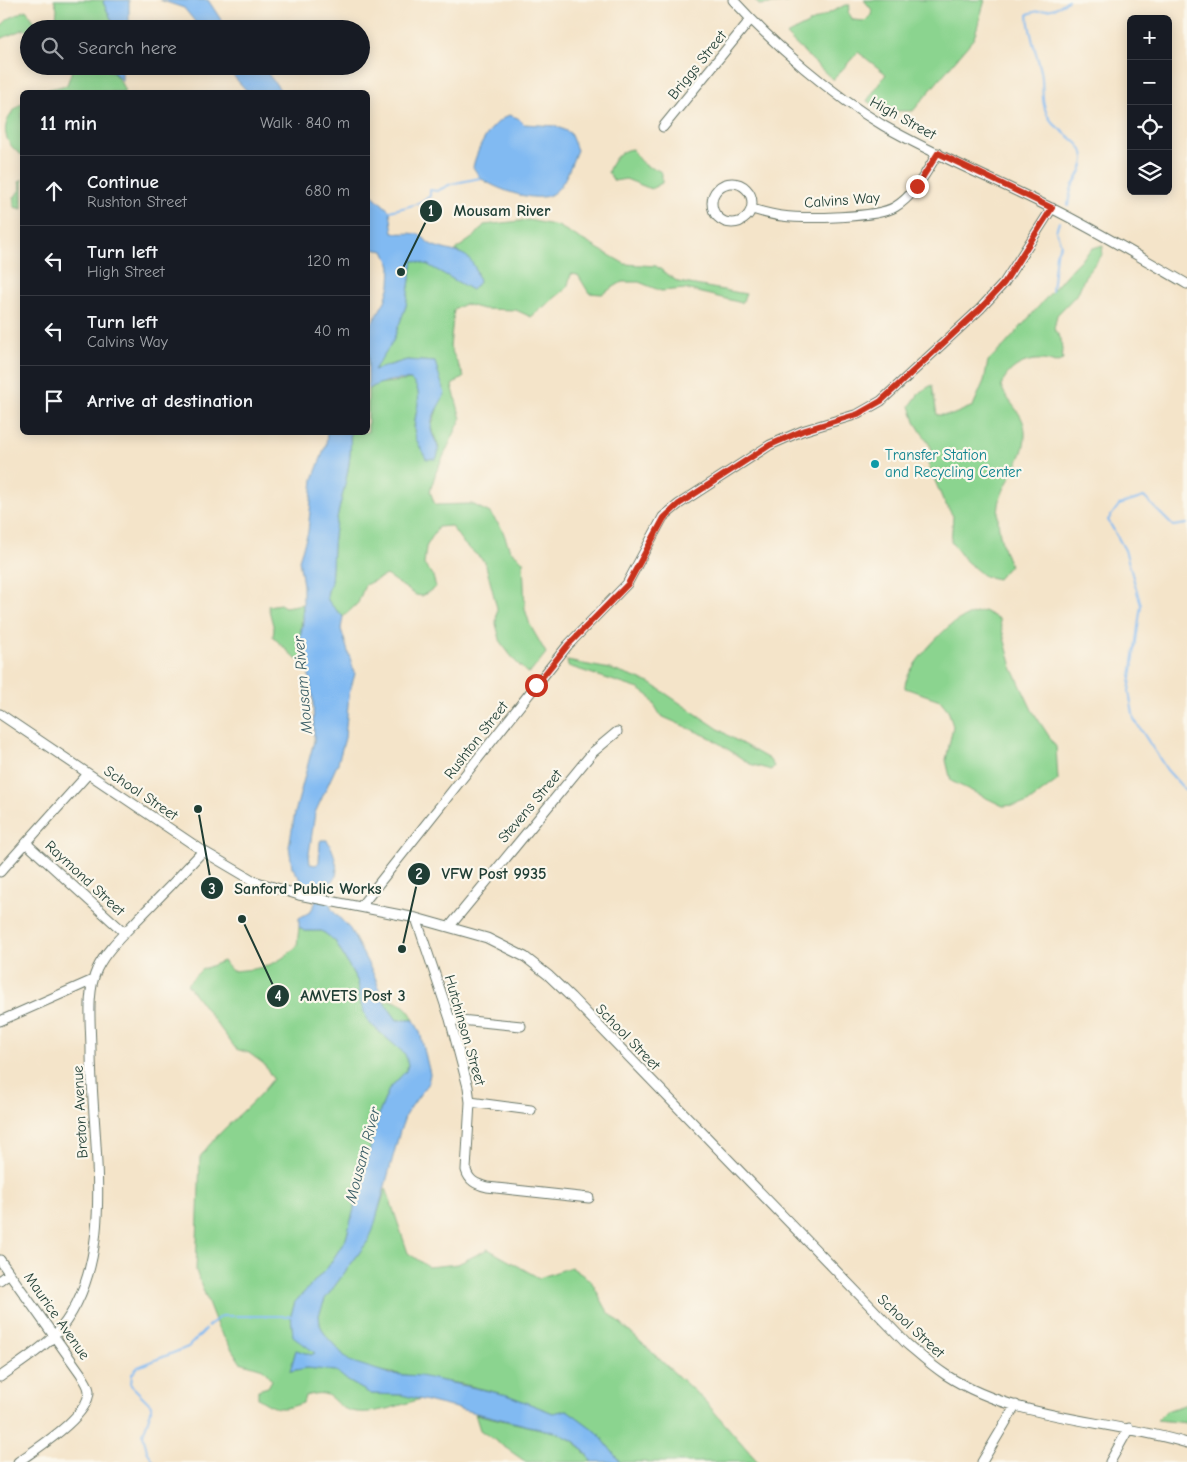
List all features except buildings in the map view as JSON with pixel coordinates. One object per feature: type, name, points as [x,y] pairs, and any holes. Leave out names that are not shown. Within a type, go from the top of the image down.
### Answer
[{"type":"street","name":"High Street","points":[[733,0],[751,19],[820,79],[863,112],[938,153],[1052,208],[1187,284]]},
{"type":"street","name":"Briggs Street","points":[[664,127],[751,19]]},
{"type":"street","name":"Calvins Way","points":[[752,210],[794,217],[867,214],[884,211],[895,207],[911,193],[938,153]]},
{"type":"street","points":[[737,183],[745,187],[750,193],[752,210],[739,223],[724,222],[714,213],[713,196],[724,184],[737,183]]},
{"type":"street","name":"Rushton Street","points":[[360,906],[568,645],[628,584],[664,518],[679,504],[770,445],[802,431],[858,414],[881,401],[980,309],[1004,283],[1052,208]]},
{"type":"street","name":"School Street","points":[[0,714],[204,851],[254,881],[311,897],[450,926],[502,944],[525,957],[548,975],[907,1344],[946,1376],[968,1388],[1016,1405],[1070,1418],[1128,1428],[1187,1443]]},
{"type":"street","name":"Stevens Street","points":[[450,926],[593,752],[617,732]]},
{"type":"street","points":[[0,872],[88,774]]},
{"type":"street","name":"Raymond Street","points":[[26,843],[125,933]]},
{"type":"street","name":"Breton Avenue","points":[[0,1378],[54,1336],[82,1294],[90,1270],[95,1240],[98,1196],[91,1096],[91,1008],[93,980],[107,953],[204,851]]},
{"type":"street","name":"Hutchinson Street","points":[[416,918],[462,1061],[470,1102],[466,1170],[471,1180],[487,1187],[589,1198]]},
{"type":"street","points":[[0,1021],[93,980]]},
{"type":"street","points":[[450,1019],[521,1026]]},
{"type":"street","points":[[470,1102],[531,1110]]},
{"type":"street","name":"Maurice Avenue","points":[[0,1260],[54,1336],[89,1390],[85,1405],[77,1415],[18,1462]]},
{"type":"street","points":[[0,1280],[9,1273]]},
{"type":"street","points":[[982,1462],[1016,1405]]},
{"type":"street","points":[[1110,1462],[1128,1428]]},
{"type":"green space","points":[[54,0],[105,0],[103,2],[112,20],[56,20],[57,9]]},
{"type":"green space","points":[[755,0],[788,0],[788,2],[759,5]]},
{"type":"green space","points":[[864,0],[985,0],[974,38],[913,111],[884,111],[867,101],[886,74],[858,52],[833,80],[786,35],[845,5],[850,5],[848,12],[853,20],[865,21],[871,15],[872,10]]},
{"type":"green space","points":[[26,10],[33,20],[20,20],[20,31],[0,39],[0,27],[8,19]]},
{"type":"green space","points":[[70,75],[115,75],[124,90],[46,90],[67,85]]},
{"type":"green space","points":[[20,105],[20,153],[10,143],[6,130],[10,116]]},
{"type":"green space","points":[[632,149],[642,163],[662,173],[662,183],[651,189],[626,179],[614,181],[608,172],[612,164],[623,151]]},
{"type":"green space","points":[[20,189],[20,208],[14,207],[14,198]]},
{"type":"green space","points":[[529,220],[558,226],[625,264],[656,266],[678,282],[746,294],[742,303],[686,289],[661,291],[639,282],[622,282],[602,294],[589,293],[578,275],[571,274],[567,288],[531,317],[516,310],[483,309],[465,304],[454,309],[450,347],[464,377],[452,385],[461,419],[436,472],[430,491],[435,505],[472,504],[490,513],[502,529],[510,550],[523,561],[525,609],[530,625],[546,653],[531,672],[527,673],[501,643],[496,624],[497,608],[485,562],[464,544],[451,526],[438,527],[426,547],[424,565],[432,573],[436,587],[422,596],[416,595],[386,575],[365,585],[358,603],[343,617],[327,598],[331,582],[335,528],[350,457],[350,435],[370,435],[370,389],[377,384],[411,380],[416,386],[418,393],[414,429],[415,437],[421,446],[439,448],[431,428],[444,387],[439,379],[435,362],[407,360],[373,370],[393,341],[406,306],[413,260],[427,264],[472,290],[479,282],[474,266],[465,256],[455,250],[475,236],[484,225]]},
{"type":"green space","points":[[1103,245],[1102,255],[1085,276],[1078,293],[1057,315],[1054,329],[1061,339],[1063,360],[1055,363],[1038,360],[1022,363],[1009,372],[1001,386],[1022,420],[1025,441],[1020,457],[999,503],[999,530],[1010,565],[998,579],[984,576],[966,561],[951,542],[953,516],[943,500],[926,459],[932,449],[915,422],[910,406],[920,392],[932,385],[937,415],[952,415],[973,406],[984,381],[988,361],[1005,345],[1074,266],[1093,248]]},
{"type":"green space","points":[[280,604],[285,607],[303,604],[300,639],[307,663],[296,659],[273,637],[274,629],[268,606]]},
{"type":"green space","points":[[984,611],[999,619],[1012,667],[1032,710],[1056,747],[1058,780],[1026,804],[1003,806],[951,781],[946,760],[953,726],[948,710],[940,700],[905,688],[906,681],[915,664],[938,637],[959,620]]},
{"type":"green space","points":[[567,661],[610,669],[650,683],[732,738],[769,759],[774,766],[771,770],[750,764],[711,738],[661,716],[649,696],[639,689],[568,666]]},
{"type":"green space","points":[[299,927],[304,931],[322,931],[335,941],[358,982],[361,1004],[378,1031],[406,1054],[408,1065],[406,1071],[389,1089],[380,1111],[346,1239],[328,1267],[295,1302],[291,1315],[293,1335],[316,1353],[311,1355],[296,1350],[290,1371],[307,1368],[337,1371],[348,1381],[371,1394],[402,1395],[421,1399],[377,1411],[351,1411],[339,1405],[327,1395],[322,1394],[305,1396],[303,1403],[285,1408],[275,1407],[258,1398],[258,1390],[268,1387],[272,1380],[263,1369],[240,1362],[218,1328],[196,1271],[200,1157],[217,1136],[273,1079],[264,1064],[249,1053],[236,1049],[187,984],[201,970],[223,961],[232,971],[260,968],[274,963],[297,946]]},
{"type":"green space","points":[[389,1000],[404,1006],[414,1020],[397,1020],[384,1002]]},
{"type":"green space","points":[[386,1188],[408,1253],[428,1267],[458,1264],[488,1249],[539,1278],[571,1267],[591,1281],[608,1312],[704,1400],[758,1462],[620,1462],[597,1432],[567,1410],[553,1413],[507,1395],[462,1384],[373,1370],[349,1361],[326,1336],[320,1325],[319,1315],[325,1299],[368,1241]]},
{"type":"green space","points":[[1187,1404],[1187,1423],[1157,1420],[1166,1411]]},
{"type":"green space","points":[[475,1414],[558,1433],[575,1442],[593,1462],[526,1462],[480,1430]]},
{"type":"water","points":[[105,0],[129,0],[129,20],[112,20],[103,2]]},
{"type":"water","points":[[160,0],[208,0],[221,20],[194,20],[184,8]]},
{"type":"water","points":[[116,75],[122,75],[122,81]]},
{"type":"water","points":[[232,75],[269,75],[280,90],[246,90]]},
{"type":"water","points":[[509,115],[518,118],[524,124],[556,126],[570,133],[577,150],[561,186],[552,194],[545,197],[536,197],[506,191],[482,179],[473,167],[478,151],[486,136],[496,124]]},
{"type":"water","points":[[370,193],[390,211],[393,233],[417,234],[432,245],[462,254],[468,257],[476,271],[479,282],[472,290],[428,265],[413,260],[406,306],[393,341],[374,370],[407,360],[435,362],[445,394],[431,424],[438,450],[436,459],[426,459],[415,436],[419,398],[416,386],[411,380],[388,381],[370,389],[370,327],[385,301],[390,285],[391,266],[384,251],[372,249],[370,246]]},
{"type":"water","points":[[327,435],[350,435],[350,457],[335,528],[331,582],[327,598],[343,617],[341,629],[355,674],[349,694],[345,738],[338,763],[315,813],[309,854],[310,864],[316,865],[319,862],[320,842],[321,840],[327,840],[337,868],[335,878],[324,888],[332,910],[350,929],[375,977],[384,1002],[397,1020],[414,1020],[420,1032],[430,1074],[428,1083],[406,1114],[373,1230],[368,1241],[325,1299],[319,1315],[320,1325],[326,1336],[349,1361],[390,1374],[420,1376],[507,1395],[553,1413],[567,1410],[597,1432],[620,1462],[593,1462],[576,1442],[558,1433],[402,1395],[371,1394],[348,1381],[336,1371],[307,1368],[290,1371],[296,1350],[311,1355],[315,1353],[293,1336],[291,1315],[295,1302],[328,1267],[346,1239],[380,1111],[389,1089],[406,1071],[408,1065],[405,1054],[368,1022],[361,1004],[358,982],[335,941],[322,931],[304,931],[299,927],[299,918],[310,912],[316,902],[292,867],[289,846],[295,813],[314,741],[313,699],[307,663],[300,639],[303,621],[303,585],[299,560],[308,532],[313,479],[326,445]]},
{"type":"waterway","points":[[1068,0],[1053,9],[1028,14],[1031,36],[1041,71],[1043,100],[1046,111],[1052,122],[1075,141],[1083,152],[1083,166],[1072,187],[1068,206]]},
{"type":"waterway","points":[[390,211],[420,202],[430,196],[430,190],[437,191],[451,184],[480,178]]},
{"type":"waterway","points":[[1052,291],[1056,254],[1061,244],[1056,231],[1059,222]]},
{"type":"waterway","points":[[1187,524],[1173,526],[1144,497],[1119,505],[1108,520],[1125,550],[1141,605],[1129,692],[1134,719],[1167,770],[1187,792]]},
{"type":"waterway","points":[[208,1326],[221,1316],[293,1316]]},
{"type":"waterway","points":[[154,1462],[147,1451],[143,1434],[151,1411],[151,1405],[131,1385],[132,1374],[138,1367],[188,1347],[206,1329]]},
{"type":"place","name":"Mousam River","points":[[401,272]]},
{"type":"place","name":"Transfer Station and Recycling Center","points":[[875,464]]},
{"type":"place","name":"Sanford Public Works","points":[[198,809]]},
{"type":"place","name":"AMVETS Post 3","points":[[242,919]]},
{"type":"place","name":"VFW Post 9935","points":[[402,949]]},
{"type":"route","points":[[536,685],[568,645],[613,602],[628,584],[656,528],[679,504],[770,445],[802,431],[858,414],[881,401],[980,309],[1004,283],[1052,208],[938,153],[917,186]]}]
